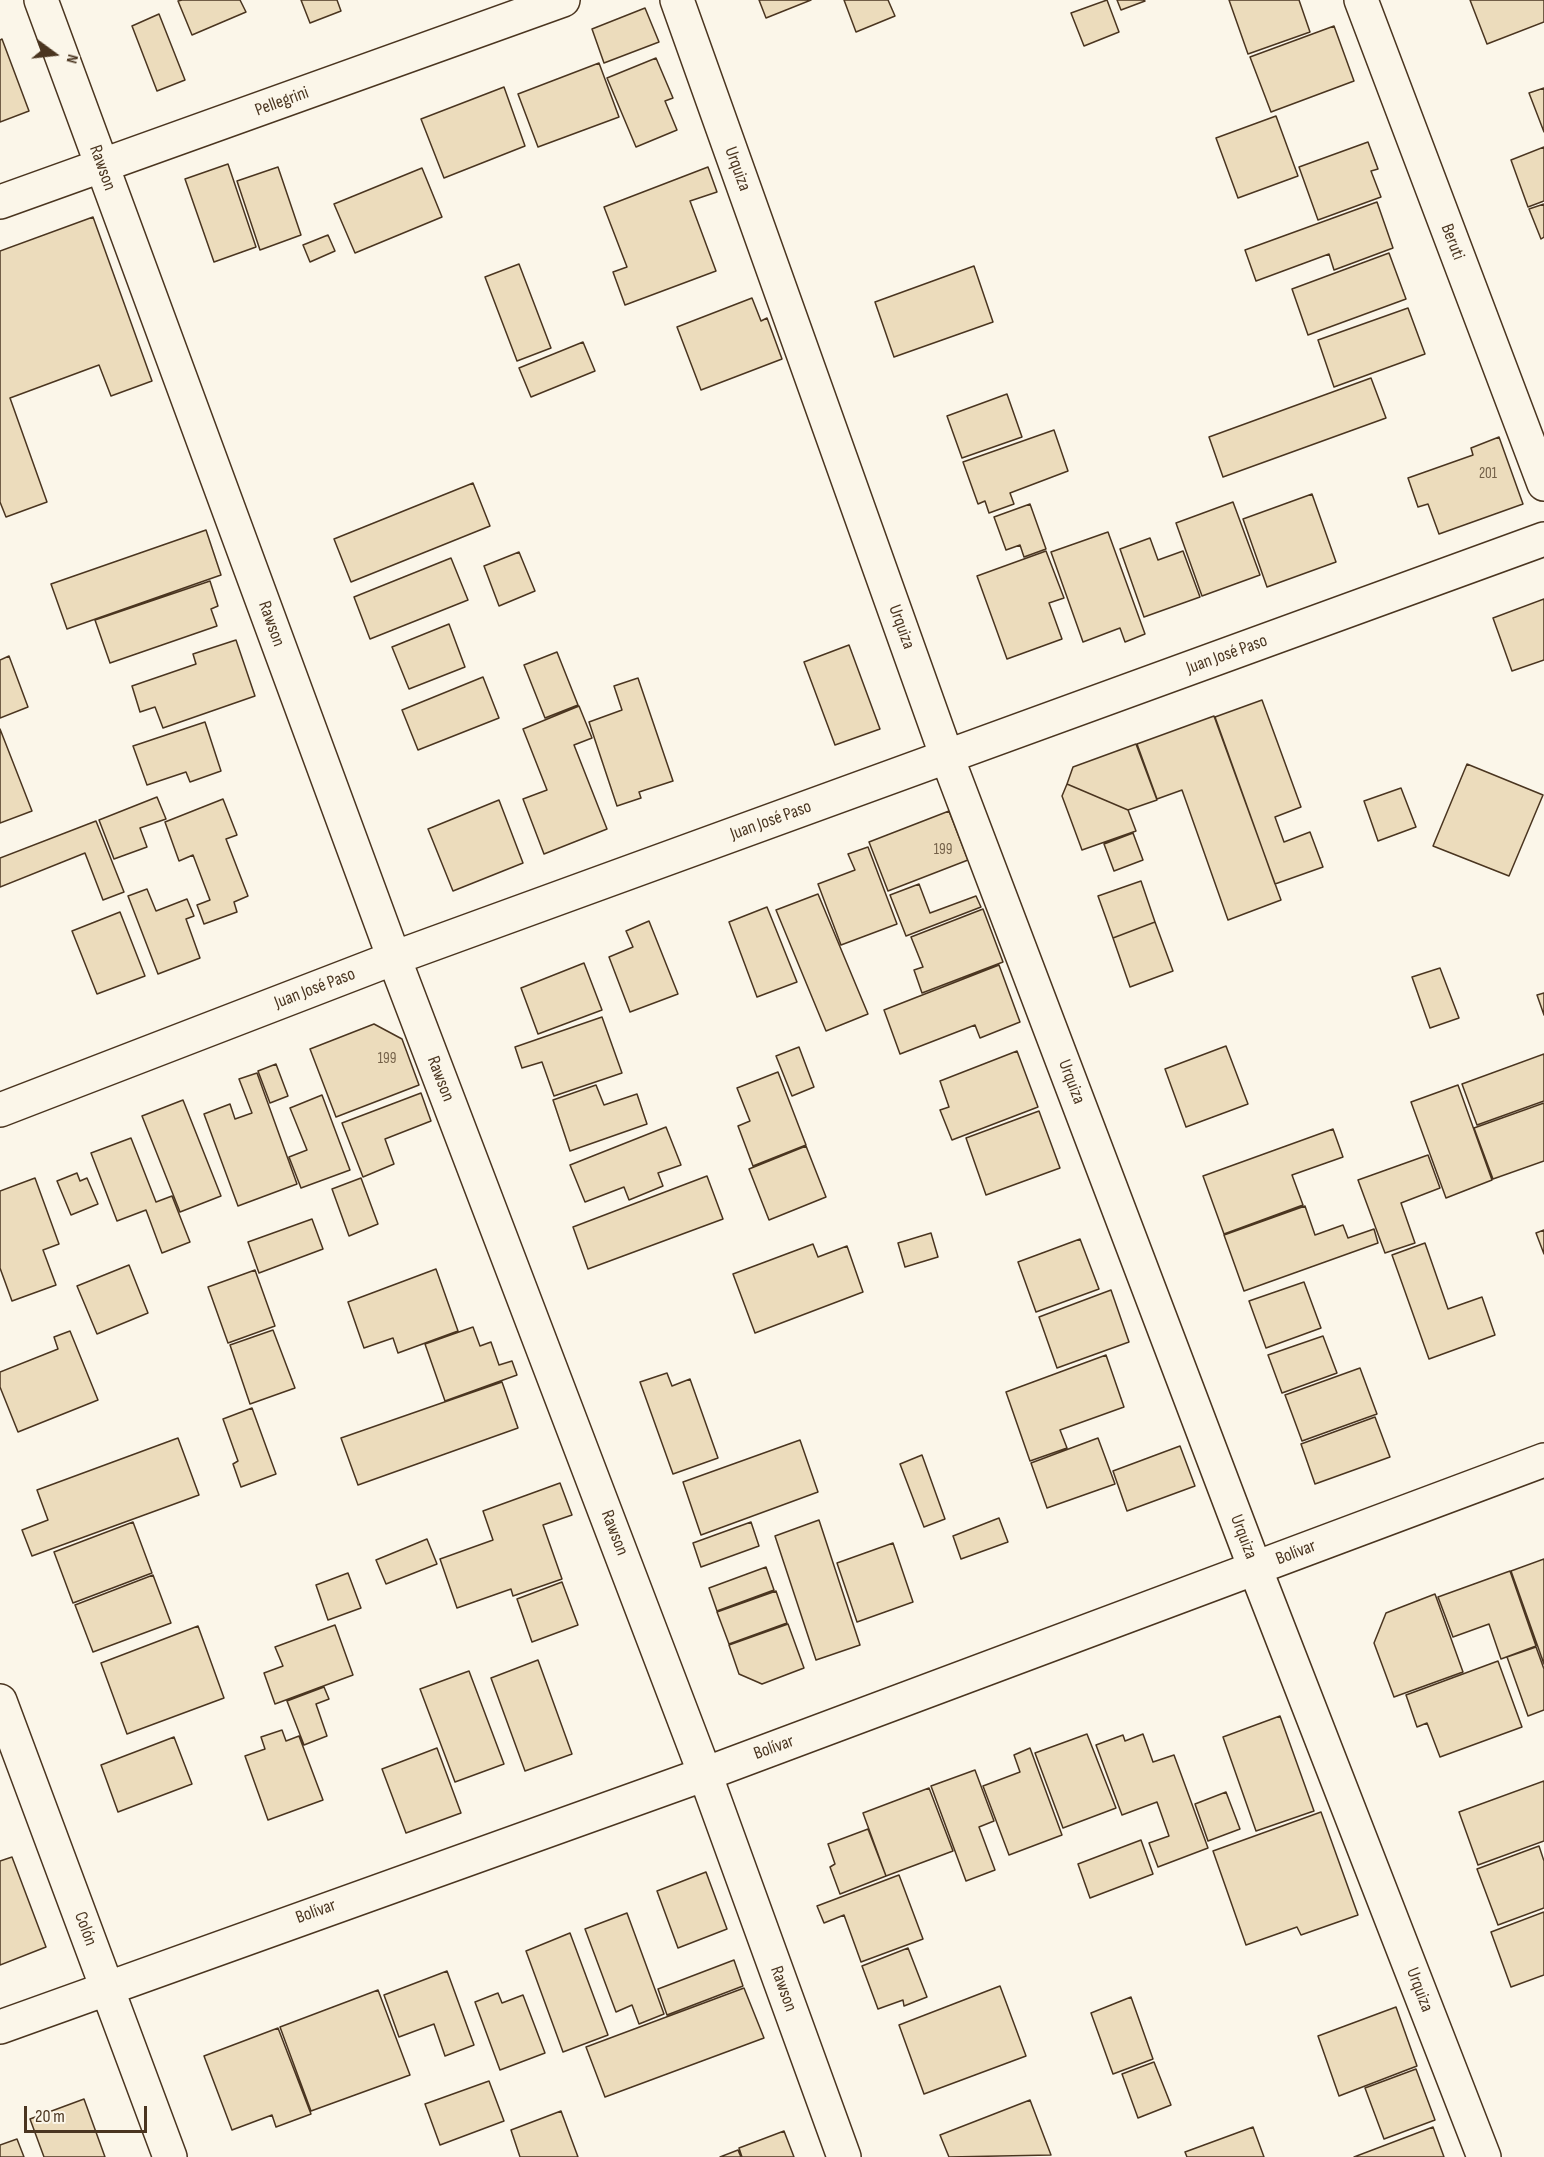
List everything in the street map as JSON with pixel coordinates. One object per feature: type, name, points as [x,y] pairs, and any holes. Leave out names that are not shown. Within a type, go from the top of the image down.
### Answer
[{"type":"street","name":"Rawson","points":[[41,0],[394,958],[705,1774],[844,2157]]},
{"type":"street","name":"Pellegrini","points":[[0,202],[563,0]]},
{"type":"street","name":"Urquiza","points":[[677,0],[947,757],[1255,1568],[1485,2157]]},
{"type":"street","name":"Beruti","points":[[1360,0],[1544,484]]},
{"type":"street","name":"Juan José Paso","points":[[0,1110],[394,958],[1544,539]]},
{"type":"street","name":"Bolívar","points":[[0,2027],[106,1987],[705,1774],[1544,1460]]},
{"type":"street","name":"Colón","points":[[0,1701],[170,2157]]},
{"type":"building","points":[[240,0],[246,12],[192,35],[178,1]]},
{"type":"building","points":[[301,0],[337,0],[341,11],[310,23]]},
{"type":"building","points":[[759,0],[811,0],[766,18]]},
{"type":"building","points":[[844,0],[888,0],[895,16],[856,32]]},
{"type":"building","points":[[1107,0],[1119,32],[1084,46],[1071,13]]},
{"type":"building","points":[[1117,0],[1144,0],[1145,1],[1121,10]]},
{"type":"building","points":[[1229,0],[1299,0],[1310,32],[1248,54]]},
{"type":"building","points":[[1470,0],[1544,0],[1544,22],[1487,44]]},
{"type":"building","points":[[645,8],[659,42],[604,63],[592,29]]},
{"type":"building","points":[[159,14],[185,80],[157,91],[132,26]]},
{"type":"building","points":[[1334,26],[1354,81],[1271,112],[1250,57]]},
{"type":"building","points":[[2,39],[29,111],[0,122],[0,40]]},
{"type":"building","points":[[656,58],[673,98],[665,101],[677,130],[636,147],[607,78]]},
{"type":"building","points":[[599,63],[619,117],[538,147],[518,94]]},
{"type":"building","points":[[504,87],[525,146],[444,178],[421,119]]},
{"type":"building","points":[[1544,88],[1544,132],[1529,93]]},
{"type":"building","points":[[1276,116],[1298,176],[1238,198],[1216,138]]},
{"type":"building","points":[[1368,142],[1378,169],[1371,171],[1381,197],[1318,220],[1299,167]]},
{"type":"building","points":[[1544,147],[1544,201],[1528,207],[1511,160]]},
{"type":"building","points":[[228,164],[256,247],[214,262],[185,179]]},
{"type":"building","points":[[278,167],[301,235],[260,250],[237,181]]},
{"type":"building","points":[[708,167],[717,192],[690,201],[716,271],[625,305],[613,272],[627,267],[604,207]]},
{"type":"building","points":[[422,168],[442,217],[355,253],[334,204]]},
{"type":"building","points":[[1377,202],[1393,248],[1334,270],[1329,254],[1256,281],[1245,250]]},
{"type":"building","points":[[1544,204],[1544,237],[1541,239],[1529,209]]},
{"type":"building","points":[[93,217],[152,381],[111,396],[99,365],[10,398],[47,502],[6,517],[0,502],[0,251]]},
{"type":"building","points":[[328,235],[335,251],[310,262],[303,245]]},
{"type":"building","points":[[1389,253],[1406,299],[1308,335],[1292,289]]},
{"type":"building","points":[[519,264],[551,348],[517,361],[485,277]]},
{"type":"building","points":[[974,266],[993,322],[894,357],[875,302]]},
{"type":"building","points":[[752,298],[761,321],[767,318],[782,359],[701,390],[677,327]]},
{"type":"building","points":[[1408,308],[1425,354],[1334,387],[1318,340]]},
{"type":"building","points":[[583,342],[595,371],[531,397],[519,368]]},
{"type":"building","points":[[1371,378],[1386,418],[1223,477],[1209,437]]},
{"type":"building","points":[[1007,394],[1022,437],[962,458],[947,416]]},
{"type":"building","points":[[1054,430],[1068,471],[1010,493],[1014,504],[989,513],[985,501],[978,504],[963,462]]},
{"type":"building","points":[[1499,437],[1523,504],[1439,534],[1428,504],[1418,507],[1408,478],[1473,455],[1471,448]]},
{"type":"building","points":[[473,483],[490,526],[351,582],[334,539]]},
{"type":"building","points":[[1312,494],[1336,562],[1267,587],[1243,519]]},
{"type":"building","points":[[1233,502],[1260,575],[1202,596],[1176,523]]},
{"type":"building","points":[[1030,504],[1046,549],[1024,557],[1020,545],[1006,550],[994,517]]},
{"type":"building","points":[[206,530],[221,575],[67,629],[51,584]]},
{"type":"building","points":[[1108,532],[1145,634],[1125,642],[1120,628],[1083,642],[1051,552]]},
{"type":"building","points":[[1150,538],[1158,560],[1183,551],[1200,597],[1144,617],[1120,549]]},
{"type":"building","points":[[1046,551],[1064,598],[1049,603],[1062,639],[1007,659],[977,576]]},
{"type":"building","points":[[519,552],[535,591],[499,606],[484,566]]},
{"type":"building","points":[[451,558],[468,600],[370,639],[354,597]]},
{"type":"building","points":[[210,581],[218,606],[211,609],[217,626],[110,663],[95,620]]},
{"type":"building","points":[[1544,599],[1544,660],[1512,671],[1493,618]]},
{"type":"building","points":[[449,624],[465,667],[409,689],[392,647]]},
{"type":"building","points":[[236,640],[255,696],[163,728],[155,707],[140,712],[132,686],[196,664],[193,654]]},
{"type":"building","points":[[849,645],[880,729],[835,745],[804,662]]},
{"type":"building","points":[[557,652],[578,705],[545,718],[524,665]]},
{"type":"building","points":[[9,656],[28,707],[0,718],[0,660]]},
{"type":"building","points":[[483,677],[499,718],[418,750],[402,710]]},
{"type":"building","points":[[638,678],[673,781],[639,792],[641,798],[617,806],[589,722],[622,710],[614,686]]},
{"type":"building","points":[[1262,700],[1301,807],[1275,817],[1284,842],[1310,832],[1323,867],[1275,884],[1215,717]]},
{"type":"building","points":[[579,706],[592,738],[574,745],[607,829],[544,854],[523,799],[547,790],[523,729]]},
{"type":"building","points":[[1214,716],[1281,900],[1228,920],[1182,790],[1157,799],[1137,744]]},
{"type":"building","points":[[205,722],[221,771],[190,782],[186,772],[147,785],[133,746]]},
{"type":"building","points":[[0,729],[32,811],[0,823]]},
{"type":"building","points":[[1136,744],[1157,800],[1128,810],[1067,784],[1073,767]]},
{"type":"building","points":[[1467,764],[1543,795],[1509,876],[1433,846]]},
{"type":"building","points":[[1067,784],[1128,810],[1136,831],[1082,850],[1062,796]]},
{"type":"building","points":[[1401,788],[1416,827],[1378,841],[1364,801]]},
{"type":"building","points":[[157,797],[166,819],[140,828],[147,847],[114,859],[99,820]]},
{"type":"building","points":[[223,799],[237,835],[226,839],[248,896],[234,902],[237,912],[204,924],[197,905],[210,900],[193,855],[179,861],[165,822]]},
{"type":"building","points":[[499,800],[523,863],[453,891],[428,829]]},
{"type":"building","points":[[949,811],[968,860],[888,891],[869,842]]},
{"type":"building","points":[[96,821],[124,892],[103,900],[85,853],[0,887],[0,858]]},
{"type":"building","points":[[1133,833],[1143,860],[1114,871],[1104,844]]},
{"type":"building","points":[[868,847],[897,924],[841,945],[818,884],[855,870],[848,854]]},
{"type":"building","points":[[1141,881],[1155,922],[1113,938],[1098,896]]},
{"type":"building","points":[[919,884],[930,913],[976,896],[981,907],[906,936],[890,895]]},
{"type":"building","points":[[147,889],[156,911],[187,899],[194,916],[186,919],[200,958],[158,974],[128,896]]},
{"type":"building","points":[[818,894],[868,1014],[826,1031],[776,910]]},
{"type":"building","points":[[767,907],[797,982],[757,997],[729,922]]},
{"type":"building","points":[[983,909],[1003,962],[922,993],[914,970],[923,967],[911,937]]},
{"type":"building","points":[[120,912],[145,976],[97,994],[72,931]]},
{"type":"building","points":[[649,921],[678,994],[630,1012],[609,957],[633,947],[626,931]]},
{"type":"building","points":[[1155,922],[1173,971],[1130,987],[1113,938]]},
{"type":"building","points":[[584,963],[602,1010],[538,1034],[521,988]]},
{"type":"building","points":[[999,965],[1020,1022],[980,1038],[975,1025],[900,1054],[884,1010]]},
{"type":"building","points":[[1440,968],[1459,1018],[1430,1028],[1412,977]]},
{"type":"building","points":[[1544,993],[1544,1015],[1537,995]]},
{"type":"building","points":[[602,1017],[622,1073],[554,1096],[542,1062],[522,1068],[515,1047]]},
{"type":"building","points":[[374,1024],[402,1039],[419,1085],[336,1117],[310,1049]]},
{"type":"building","points":[[1226,1046],[1248,1104],[1186,1127],[1165,1069]]},
{"type":"building","points":[[799,1047],[814,1087],[792,1096],[776,1056]]},
{"type":"building","points":[[1017,1051],[1038,1107],[952,1140],[940,1110],[949,1107],[940,1081]]},
{"type":"building","points":[[1544,1054],[1544,1101],[1477,1125],[1462,1084]]},
{"type":"building","points":[[276,1064],[288,1096],[270,1103],[258,1071]]},
{"type":"building","points":[[778,1072],[806,1145],[753,1166],[738,1126],[750,1121],[737,1088]]},
{"type":"building","points":[[257,1073],[297,1184],[238,1206],[204,1114],[230,1104],[235,1119],[252,1113],[239,1079]]},
{"type":"building","points":[[596,1085],[604,1105],[637,1094],[647,1124],[570,1151],[553,1100]]},
{"type":"building","points":[[1458,1085],[1492,1180],[1446,1198],[1411,1102]]},
{"type":"building","points":[[421,1093],[431,1121],[385,1139],[394,1164],[363,1177],[342,1123]]},
{"type":"building","points":[[322,1095],[350,1170],[301,1188],[289,1157],[307,1150],[290,1108]]},
{"type":"building","points":[[183,1100],[221,1196],[180,1212],[142,1116]]},
{"type":"building","points":[[1544,1103],[1544,1161],[1493,1179],[1474,1128]]},
{"type":"building","points":[[1039,1111],[1060,1168],[986,1195],[966,1138]]},
{"type":"building","points":[[666,1127],[681,1165],[658,1173],[663,1186],[629,1200],[624,1187],[585,1202],[570,1165]]},
{"type":"building","points":[[1333,1129],[1343,1157],[1292,1175],[1303,1205],[1224,1234],[1203,1176]]},
{"type":"building","points":[[131,1138],[156,1202],[172,1196],[190,1242],[162,1253],[146,1210],[117,1221],[91,1153]]},
{"type":"building","points":[[806,1146],[826,1197],[769,1220],[749,1169]]},
{"type":"building","points":[[1428,1155],[1440,1188],[1401,1203],[1415,1243],[1385,1253],[1358,1180]]},
{"type":"building","points":[[77,1173],[80,1181],[87,1178],[98,1204],[71,1215],[57,1181]]},
{"type":"building","points":[[707,1176],[723,1219],[588,1269],[573,1227]]},
{"type":"building","points":[[35,1178],[59,1244],[43,1250],[56,1285],[12,1301],[0,1268],[0,1191]]},
{"type":"building","points":[[361,1178],[378,1224],[349,1236],[332,1189]]},
{"type":"building","points":[[1305,1206],[1315,1235],[1343,1225],[1348,1238],[1374,1229],[1378,1243],[1244,1291],[1224,1235]]},
{"type":"building","points":[[312,1219],[323,1249],[259,1273],[248,1242]]},
{"type":"building","points":[[1544,1230],[1544,1254],[1536,1233]]},
{"type":"building","points":[[931,1233],[938,1257],[905,1267],[898,1243]]},
{"type":"building","points":[[1080,1239],[1099,1289],[1036,1312],[1018,1262]]},
{"type":"building","points":[[1425,1243],[1448,1309],[1482,1297],[1495,1335],[1429,1359],[1392,1255]]},
{"type":"building","points":[[813,1244],[818,1257],[847,1246],[863,1292],[755,1333],[733,1274]]},
{"type":"building","points":[[129,1265],[148,1313],[97,1334],[77,1286]]},
{"type":"building","points":[[436,1269],[458,1331],[398,1353],[393,1338],[364,1348],[348,1302]]},
{"type":"building","points":[[255,1270],[275,1326],[228,1343],[208,1287]]},
{"type":"building","points":[[1304,1282],[1321,1328],[1266,1348],[1249,1301]]},
{"type":"building","points":[[1111,1290],[1129,1342],[1057,1368],[1039,1317]]},
{"type":"building","points":[[473,1327],[480,1346],[491,1342],[499,1365],[512,1361],[517,1375],[445,1401],[425,1344]]},
{"type":"building","points":[[273,1330],[295,1388],[250,1404],[230,1345]]},
{"type":"building","points":[[70,1331],[98,1400],[18,1432],[0,1387],[0,1372],[58,1349],[54,1337]]},
{"type":"building","points":[[1323,1336],[1337,1373],[1282,1393],[1268,1355]]},
{"type":"building","points":[[1106,1355],[1124,1407],[1060,1430],[1067,1448],[1030,1461],[1006,1392]]},
{"type":"building","points":[[1360,1368],[1377,1414],[1302,1441],[1285,1395]]},
{"type":"building","points":[[667,1373],[672,1386],[690,1379],[718,1458],[673,1474],[640,1382]]},
{"type":"building","points":[[502,1382],[518,1428],[358,1485],[341,1438]]},
{"type":"building","points":[[252,1408],[276,1474],[241,1487],[233,1464],[238,1461],[223,1419]]},
{"type":"building","points":[[1375,1417],[1390,1457],[1315,1484],[1301,1444]]},
{"type":"building","points":[[178,1438],[199,1495],[32,1556],[22,1530],[48,1520],[37,1490]]},
{"type":"building","points":[[1098,1438],[1115,1484],[1047,1508],[1031,1463]]},
{"type":"building","points":[[800,1440],[818,1492],[701,1535],[683,1482]]},
{"type":"building","points":[[1180,1446],[1195,1486],[1127,1511],[1113,1471]]},
{"type":"building","points":[[922,1455],[945,1519],[924,1527],[900,1464]]},
{"type":"building","points":[[560,1483],[572,1515],[543,1525],[562,1579],[513,1596],[511,1589],[457,1608],[440,1559],[493,1540],[483,1511]]},
{"type":"building","points":[[999,1518],[1008,1542],[961,1559],[953,1536]]},
{"type":"building","points":[[819,1520],[860,1645],[816,1660],[775,1536]]},
{"type":"building","points":[[133,1522],[152,1573],[73,1603],[54,1552]]},
{"type":"building","points":[[751,1522],[759,1546],[701,1567],[693,1543]]},
{"type":"building","points":[[427,1539],[437,1564],[386,1584],[376,1560]]},
{"type":"building","points":[[893,1543],[913,1602],[857,1622],[837,1563]]},
{"type":"building","points":[[1544,1559],[1544,1664],[1511,1571]]},
{"type":"building","points":[[766,1567],[774,1590],[717,1611],[709,1588]]},
{"type":"building","points":[[1510,1571],[1536,1646],[1501,1659],[1489,1624],[1453,1637],[1438,1597]]},
{"type":"building","points":[[348,1573],[361,1608],[328,1620],[316,1585]]},
{"type":"building","points":[[153,1575],[171,1623],[93,1652],[75,1605]]},
{"type":"building","points":[[562,1582],[578,1625],[532,1642],[517,1599]]},
{"type":"building","points":[[776,1591],[787,1623],[729,1644],[717,1612]]},
{"type":"building","points":[[1435,1594],[1463,1672],[1394,1697],[1374,1643],[1386,1613]]},
{"type":"building","points":[[788,1624],[804,1668],[762,1684],[739,1674],[729,1645]]},
{"type":"building","points":[[335,1625],[353,1675],[275,1704],[264,1673],[283,1666],[275,1647]]},
{"type":"building","points":[[198,1626],[224,1698],[127,1734],[101,1663]]},
{"type":"building","points":[[1536,1647],[1544,1669],[1544,1710],[1528,1716],[1507,1657]]},
{"type":"building","points":[[538,1660],[572,1754],[525,1771],[491,1678]]},
{"type":"building","points":[[1498,1661],[1522,1727],[1440,1757],[1427,1723],[1417,1727],[1406,1695]]},
{"type":"building","points":[[469,1671],[504,1764],[455,1782],[420,1689]]},
{"type":"building","points":[[324,1687],[329,1699],[316,1704],[327,1736],[304,1745],[287,1701]]},
{"type":"building","points":[[1280,1716],[1314,1811],[1256,1831],[1223,1737]]},
{"type":"building","points":[[282,1730],[286,1741],[299,1736],[323,1800],[268,1820],[245,1756],[265,1749],[261,1737]]},
{"type":"building","points":[[1087,1734],[1116,1808],[1063,1828],[1035,1753]]},
{"type":"building","points":[[1143,1734],[1153,1762],[1174,1755],[1208,1848],[1158,1867],[1149,1843],[1169,1836],[1157,1802],[1122,1815],[1096,1745],[1123,1735],[1125,1741]]},
{"type":"building","points":[[174,1737],[192,1784],[118,1812],[101,1765]]},
{"type":"building","points":[[437,1748],[461,1813],[406,1833],[382,1769]]},
{"type":"building","points":[[1030,1748],[1062,1835],[1009,1855],[983,1786],[1020,1772],[1014,1755]]},
{"type":"building","points":[[975,1770],[994,1821],[979,1827],[995,1870],[966,1881],[931,1786]]},
{"type":"building","points":[[1544,1781],[1544,1841],[1478,1865],[1459,1812]]},
{"type":"building","points":[[929,1788],[953,1851],[886,1876],[863,1813]]},
{"type":"building","points":[[1226,1792],[1240,1829],[1208,1841],[1195,1804]]},
{"type":"building","points":[[1321,1812],[1358,1915],[1301,1935],[1297,1927],[1246,1945],[1213,1851]]},
{"type":"building","points":[[868,1829],[886,1876],[840,1894],[830,1867],[835,1864],[828,1844]]},
{"type":"building","points":[[1141,1840],[1153,1874],[1090,1898],[1078,1864]]},
{"type":"building","points":[[1539,1846],[1544,1861],[1544,1908],[1498,1925],[1477,1869]]},
{"type":"building","points":[[12,1857],[46,1947],[0,1965],[0,1861]]},
{"type":"building","points":[[706,1872],[727,1929],[678,1948],[657,1891]]},
{"type":"building","points":[[899,1875],[923,1939],[861,1962],[844,1915],[824,1923],[817,1906]]},
{"type":"building","points":[[1544,1912],[1544,1975],[1511,1987],[1491,1932]]},
{"type":"building","points":[[627,1913],[664,2014],[639,2024],[632,2005],[616,2012],[585,1929]]},
{"type":"building","points":[[570,1933],[608,2035],[563,2052],[526,1951]]},
{"type":"building","points":[[908,1948],[927,1997],[904,2006],[903,2000],[878,2009],[862,1966]]},
{"type":"building","points":[[734,1960],[743,1986],[667,2015],[658,1989]]},
{"type":"building","points":[[447,1971],[474,2045],[445,2056],[434,2024],[399,2037],[384,1995]]},
{"type":"building","points":[[1000,1986],[1026,2056],[924,2094],[899,2025]]},
{"type":"building","points":[[744,1988],[764,2038],[605,2097],[586,2047]]},
{"type":"building","points":[[378,1990],[410,2075],[311,2111],[280,2027]]},
{"type":"building","points":[[498,1993],[502,2003],[523,1995],[545,2053],[500,2070],[475,2002]]},
{"type":"building","points":[[1131,1997],[1153,2059],[1113,2074],[1091,2013]]},
{"type":"building","points":[[1396,2007],[1417,2066],[1339,2096],[1318,2036]]},
{"type":"building","points":[[278,2028],[311,2114],[276,2127],[272,2115],[232,2130],[204,2056]]},
{"type":"building","points":[[1154,2062],[1171,2105],[1138,2118],[1122,2074]]},
{"type":"building","points":[[1416,2069],[1435,2120],[1384,2139],[1365,2088]]},
{"type":"building","points":[[489,2081],[504,2121],[440,2145],[425,2104]]},
{"type":"building","points":[[84,2099],[105,2157],[44,2157],[30,2119]]},
{"type":"building","points":[[1030,2100],[1051,2155],[949,2157],[940,2135]]},
{"type":"building","points":[[561,2111],[578,2157],[520,2157],[511,2130]]},
{"type":"building","points":[[1253,2127],[1264,2157],[1187,2157],[1185,2152]]},
{"type":"building","points":[[1433,2127],[1444,2157],[1354,2157]]},
{"type":"building","points":[[784,2131],[794,2157],[742,2157],[739,2148]]},
{"type":"building","points":[[17,2139],[24,2157],[0,2157],[0,2145]]},
{"type":"building","points":[[738,2150],[741,2157],[720,2157]]}]
